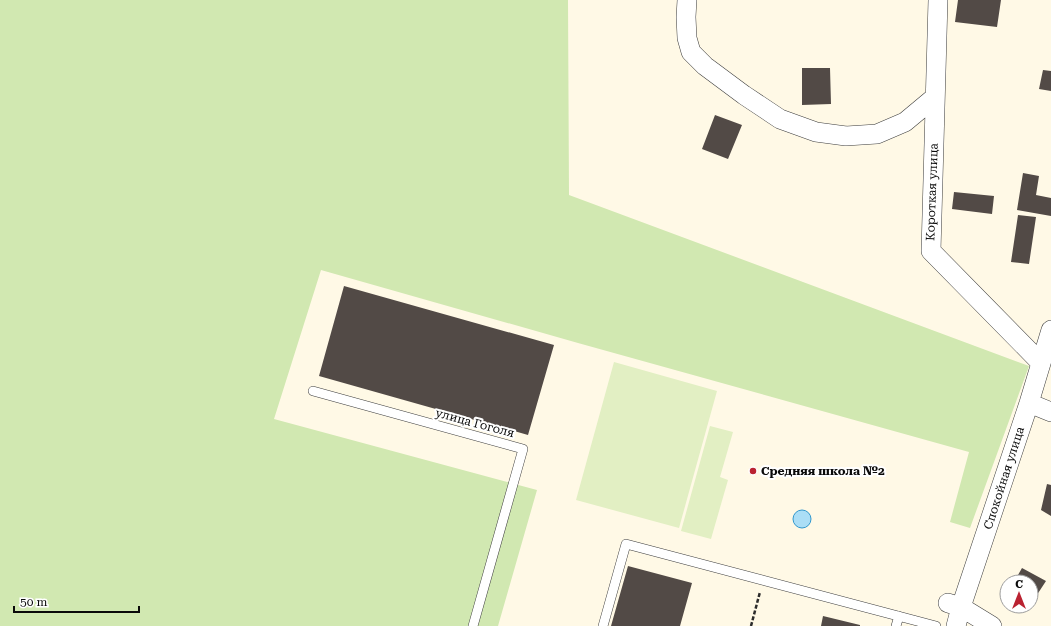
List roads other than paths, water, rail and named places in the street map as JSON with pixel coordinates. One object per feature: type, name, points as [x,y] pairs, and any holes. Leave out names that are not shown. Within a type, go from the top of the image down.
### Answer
[{"type":"street","points":[[687,0],[687,38],[691,52],[705,66],[780,119],[816,132],[846,136],[878,134],[904,122],[935,96]]},
{"type":"street","name":"Короткая улица","points":[[938,0],[931,251],[1041,363]]},
{"type":"street","name":"Спокойная улица","points":[[956,626],[955,605],[1029,403],[1051,330]]},
{"type":"street","points":[[1029,403],[1051,412]]},
{"type":"street","points":[[955,605],[992,626]]},
{"type":"lane","name":"улица Гоголя","points":[[313,391],[523,448],[473,626]]},
{"type":"lane","points":[[603,626],[626,544],[936,626]]},
{"type":"lane","points":[[896,626],[899,616]]},
{"type":"water","points":[[802,510],[806,511],[810,515],[810,523],[806,527],[802,528],[798,527],[794,523],[793,519],[794,515],[798,511]]},
{"type":"place","name":"Средняя школа №2","points":[[753,471]]}]
